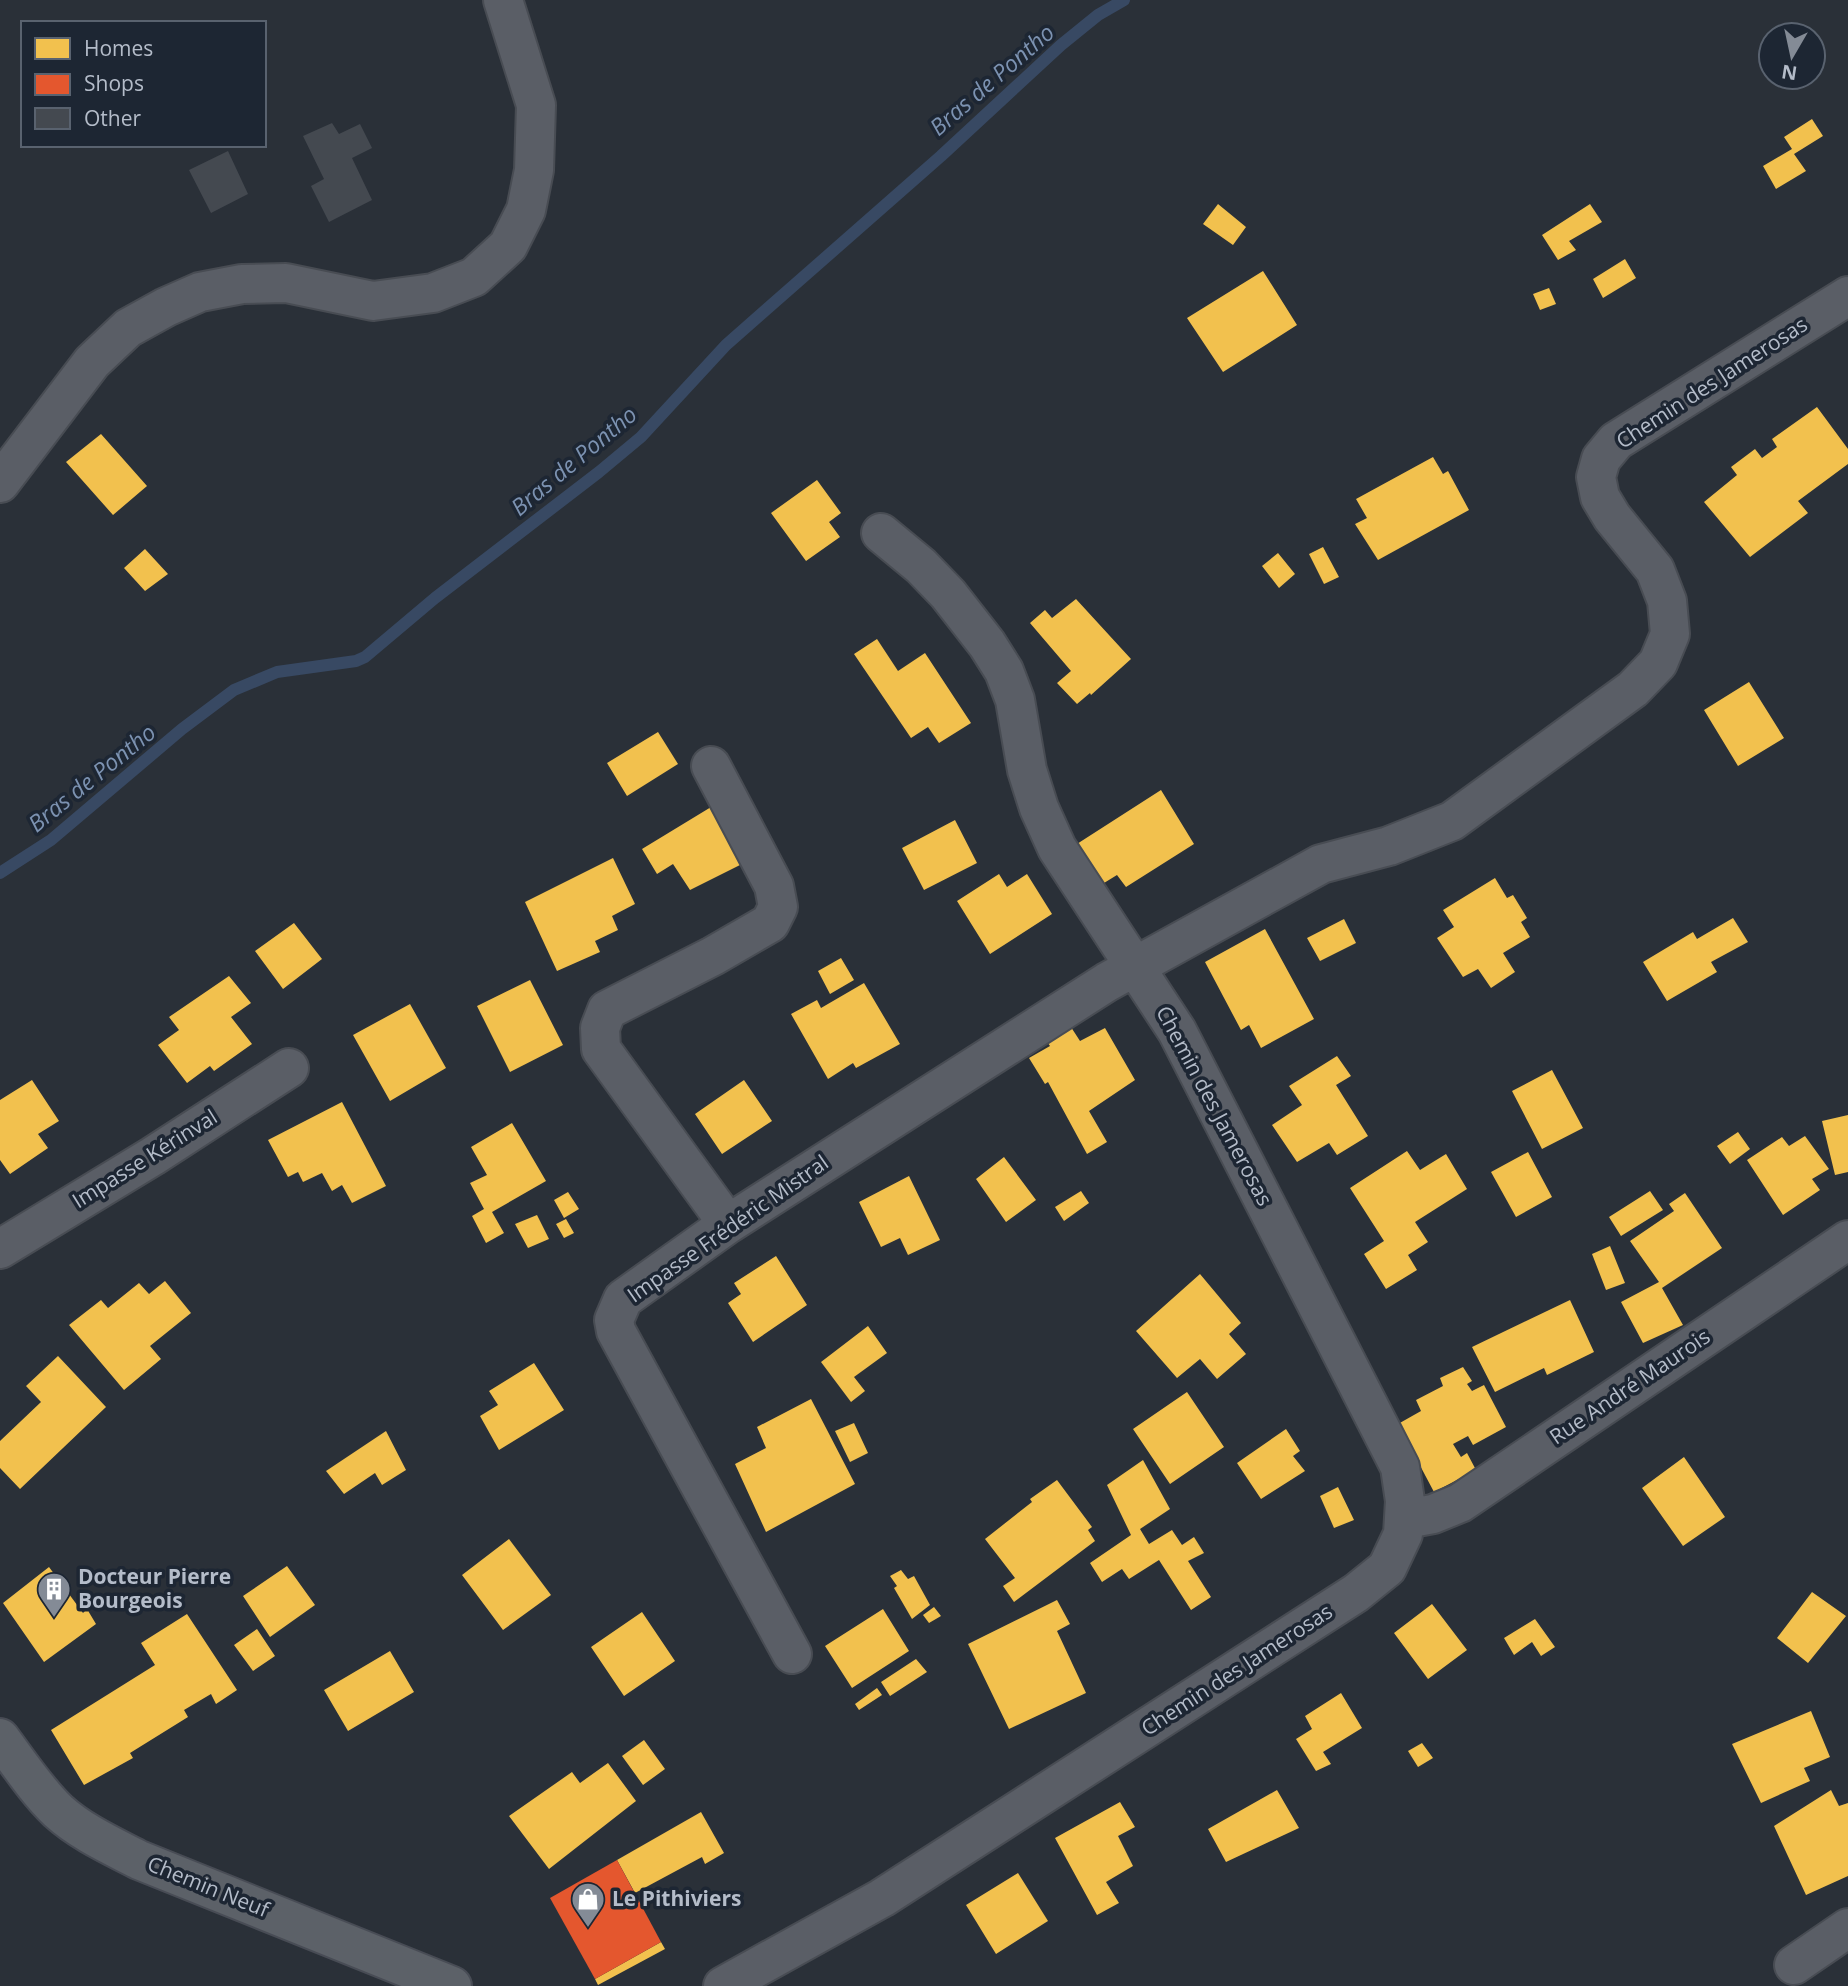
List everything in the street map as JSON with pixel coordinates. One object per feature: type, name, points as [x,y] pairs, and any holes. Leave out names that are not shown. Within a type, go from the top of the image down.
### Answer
[{"type":"main road","name":"Chemin Neuf","points":[[0,1738],[33,1783],[59,1812],[97,1838],[139,1860],[452,1986]]},
{"type":"street","points":[[0,483],[92,362],[128,328],[166,307],[200,292],[242,284],[286,283],[373,301],[433,293],[474,277],[508,246],[526,210],[534,170],[536,105],[503,0]]},
{"type":"street","name":"Chemin des Jamerosas","points":[[723,1986],[882,1898],[1356,1593],[1387,1568],[1403,1534],[1406,1520],[1399,1467],[1177,1031],[1135,966],[1321,864],[1388,846],[1452,821],[1633,688],[1658,663],[1670,634],[1667,601],[1655,570],[1612,517],[1600,497],[1596,477],[1601,459],[1616,441],[1848,296]]},
{"type":"street","points":[[881,533],[921,566],[948,594],[987,644],[1004,671],[1015,700],[1027,770],[1038,808],[1056,848],[1135,966]]},
{"type":"street","points":[[712,766],[774,886],[778,907],[770,923],[713,956],[607,1010],[600,1028],[601,1049],[728,1224]]},
{"type":"street","name":"Impasse Frédéric Mistral","points":[[792,1654],[616,1331],[614,1320],[623,1300],[728,1224],[1135,966]]},
{"type":"street","name":"Impasse Kérinval","points":[[0,1249],[153,1156],[289,1068]]},
{"type":"street","name":"Rue André Maurois","points":[[1406,1520],[1433,1514],[1460,1503],[1848,1240]]},
{"type":"street","points":[[1794,1965],[1848,1928]]},
{"type":"building: Homes","points":[[1812,119],[1823,136],[1794,154],[1806,171],[1776,189],[1763,166],[1792,149],[1784,137]]},
{"type":"building: Homes","points":[[1218,204],[1246,227],[1233,245],[1203,224]]},
{"type":"building: Homes","points":[[1590,204],[1602,222],[1569,241],[1576,250],[1558,260],[1542,235]]},
{"type":"building: Homes","points":[[1625,259],[1636,278],[1603,298],[1593,279]]},
{"type":"building: Homes","points":[[1263,271],[1297,325],[1223,372],[1187,318]]},
{"type":"building: Homes","points":[[1549,288],[1556,304],[1540,310],[1533,294]]},
{"type":"building: Homes","points":[[1817,407],[1848,449],[1848,464],[1798,501],[1808,513],[1750,557],[1704,502],[1737,475],[1731,467],[1755,449],[1762,458],[1777,447],[1772,439]]},
{"type":"building: Homes","points":[[101,434],[147,486],[113,515],[66,462]]},
{"type":"building: Homes","points":[[1433,457],[1443,474],[1448,471],[1469,510],[1378,560],[1355,524],[1367,518],[1356,499]]},
{"type":"building: Homes","points":[[817,480],[841,513],[829,522],[840,537],[806,561],[771,513]]},
{"type":"building: Homes","points":[[1323,547],[1339,577],[1324,584],[1309,554]]},
{"type":"building: Homes","points":[[145,549],[168,574],[145,591],[124,568]]},
{"type":"building: Homes","points":[[1278,553],[1295,574],[1279,588],[1262,566]]},
{"type":"building: Homes","points":[[1076,599],[1131,659],[1077,704],[1057,683],[1071,671],[1030,623],[1045,610],[1052,618]]},
{"type":"building: Homes","points":[[877,639],[898,671],[925,653],[971,723],[939,743],[928,727],[911,738],[854,654]]},
{"type":"building: Homes","points":[[1749,682],[1784,738],[1738,766],[1704,710]]},
{"type":"building: Homes","points":[[658,732],[678,764],[627,796],[607,763]]},
{"type":"building: Homes","points":[[1161,790],[1194,844],[1126,887],[1117,875],[1091,891],[1066,851]]},
{"type":"building: Homes","points":[[716,804],[748,861],[690,890],[673,864],[657,874],[642,849]]},
{"type":"building: Homes","points":[[955,820],[977,863],[924,890],[902,848]]},
{"type":"building: Homes","points":[[613,858],[635,904],[612,916],[618,930],[595,941],[600,952],[557,971],[525,902]]},
{"type":"building: Homes","points":[[999,874],[1007,887],[1027,874],[1052,914],[990,954],[957,901]]},
{"type":"building: Homes","points":[[1495,878],[1507,898],[1513,895],[1527,918],[1521,922],[1530,937],[1503,953],[1515,972],[1491,988],[1478,969],[1463,977],[1437,938],[1454,927],[1443,910]]},
{"type":"building: Homes","points":[[1733,918],[1748,942],[1711,962],[1717,972],[1667,1001],[1643,962],[1693,932],[1697,939]]},
{"type":"building: Homes","points":[[1344,919],[1356,943],[1320,961],[1307,938]]},
{"type":"building: Homes","points":[[294,923],[322,959],[283,989],[255,951]]},
{"type":"building: Homes","points":[[1265,929],[1314,1019],[1261,1048],[1249,1025],[1241,1030],[1205,962]]},
{"type":"building: Homes","points":[[841,958],[854,980],[830,994],[818,971]]},
{"type":"building: Homes","points":[[229,976],[251,1003],[231,1017],[252,1044],[214,1071],[210,1066],[187,1083],[158,1045],[179,1030],[169,1017]]},
{"type":"building: Homes","points":[[530,980],[563,1045],[510,1072],[477,1006]]},
{"type":"building: Homes","points":[[864,983],[900,1044],[856,1068],[853,1063],[828,1079],[791,1014],[817,1000],[821,1008]]},
{"type":"building: Homes","points":[[410,1004],[446,1068],[390,1101],[353,1035]]},
{"type":"building: Homes","points":[[1069,1024],[1080,1041],[1105,1028],[1135,1080],[1089,1111],[1107,1142],[1087,1154],[1048,1082],[1045,1084],[1029,1058],[1050,1046],[1045,1039]]},
{"type":"building: Homes","points":[[1337,1056],[1351,1076],[1336,1085],[1368,1136],[1337,1155],[1329,1143],[1297,1162],[1272,1125],[1302,1105],[1289,1086]]},
{"type":"building: Homes","points":[[1552,1070],[1583,1128],[1542,1149],[1512,1091]]},
{"type":"building: Homes","points":[[32,1080],[59,1121],[38,1134],[48,1148],[10,1174],[0,1160],[0,1100]]},
{"type":"building: Homes","points":[[744,1080],[772,1121],[722,1154],[695,1114]]},
{"type":"building: Homes","points":[[342,1102],[386,1186],[352,1203],[342,1185],[332,1191],[322,1173],[303,1182],[298,1172],[288,1177],[268,1140]]},
{"type":"building: Homes","points":[[1848,1115],[1848,1172],[1835,1175],[1822,1121]]},
{"type":"building: Homes","points":[[512,1123],[546,1181],[492,1212],[504,1233],[486,1243],[472,1216],[484,1209],[470,1183],[487,1175],[471,1147]]},
{"type":"building: Homes","points":[[1738,1132],[1750,1149],[1730,1164],[1717,1146]]},
{"type":"building: Homes","points":[[1805,1136],[1829,1169],[1812,1179],[1820,1190],[1783,1215],[1747,1160],[1782,1137],[1789,1146]]},
{"type":"building: Homes","points":[[1407,1151],[1420,1170],[1446,1154],[1467,1189],[1415,1222],[1428,1242],[1408,1255],[1417,1270],[1386,1289],[1364,1254],[1384,1241],[1350,1188]]},
{"type":"building: Homes","points":[[1528,1152],[1552,1197],[1516,1217],[1491,1172]]},
{"type":"building: Homes","points":[[1004,1157],[1036,1200],[1006,1222],[976,1179]]},
{"type":"building: Homes","points":[[909,1176],[940,1240],[908,1255],[900,1238],[881,1247],[859,1202]]},
{"type":"building: Homes","points":[[1081,1191],[1089,1203],[1064,1221],[1055,1207]]},
{"type":"building: Homes","points":[[1650,1191],[1663,1210],[1621,1236],[1609,1217]]},
{"type":"building: Homes","points":[[568,1192],[579,1209],[564,1218],[554,1200]]},
{"type":"building: Homes","points":[[1685,1193],[1722,1248],[1662,1288],[1683,1325],[1643,1343],[1621,1302],[1659,1282],[1630,1241],[1674,1211],[1669,1204]]},
{"type":"building: Homes","points":[[537,1215],[549,1239],[528,1248],[515,1224]]},
{"type":"building: Homes","points":[[566,1219],[574,1233],[564,1238],[556,1224]]},
{"type":"building: Homes","points":[[1610,1246],[1625,1283],[1606,1290],[1592,1254]]},
{"type":"building: Homes","points":[[776,1256],[807,1305],[753,1342],[728,1303],[741,1294],[734,1283]]},
{"type":"building: Homes","points":[[1200,1274],[1241,1323],[1229,1334],[1246,1354],[1217,1379],[1200,1359],[1177,1378],[1136,1331]]},
{"type":"building: Homes","points":[[165,1281],[191,1313],[150,1346],[161,1359],[124,1390],[69,1325],[101,1300],[108,1308],[139,1283],[149,1294]]},
{"type":"building: Homes","points":[[1570,1300],[1594,1352],[1547,1375],[1544,1368],[1495,1392],[1472,1347]]},
{"type":"building: Homes","points":[[868,1326],[887,1353],[854,1377],[865,1391],[851,1402],[821,1362]]},
{"type":"building: Homes","points":[[58,1356],[106,1407],[20,1489],[0,1468],[0,1441],[41,1402],[26,1386]]},
{"type":"building: Homes","points":[[534,1363],[564,1410],[499,1450],[480,1416],[498,1405],[489,1391]]},
{"type":"building: Homes","points":[[1463,1367],[1472,1381],[1467,1384],[1472,1391],[1484,1385],[1506,1427],[1473,1445],[1468,1436],[1453,1444],[1461,1457],[1467,1453],[1476,1470],[1434,1492],[1398,1424],[1421,1411],[1416,1400],[1443,1386],[1440,1378]]},
{"type":"building: Homes","points":[[1187,1392],[1224,1447],[1170,1484],[1133,1429]]},
{"type":"building: Homes","points":[[811,1399],[855,1484],[766,1532],[735,1464],[766,1448],[757,1427]]},
{"type":"building: Homes","points":[[854,1423],[868,1453],[850,1462],[835,1431]]},
{"type":"building: Homes","points":[[1286,1429],[1300,1451],[1293,1456],[1305,1471],[1261,1499],[1237,1463]]},
{"type":"building: Homes","points":[[386,1431],[406,1470],[382,1485],[375,1473],[344,1494],[326,1471]]},
{"type":"building: Homes","points":[[1684,1457],[1725,1517],[1683,1546],[1642,1488]]},
{"type":"building: Homes","points":[[1143,1460],[1170,1509],[1140,1529],[1149,1544],[1172,1530],[1182,1545],[1194,1537],[1204,1553],[1188,1561],[1211,1597],[1191,1610],[1159,1560],[1129,1579],[1122,1569],[1102,1582],[1090,1563],[1131,1535],[1107,1485]]},
{"type":"building: Homes","points":[[1057,1480],[1092,1527],[1088,1530],[1095,1541],[1014,1602],[1003,1586],[1015,1578],[985,1539],[1032,1502],[1030,1499]]},
{"type":"building: Homes","points":[[1338,1487],[1354,1520],[1334,1528],[1320,1496]]},
{"type":"building: Homes","points":[[509,1539],[551,1595],[503,1630],[462,1575]]},
{"type":"building: Homes","points":[[287,1566],[315,1605],[270,1637],[243,1596]]},
{"type":"building: Homes","name":"Docteur Pierre Bourgeois","points":[[49,1567],[83,1613],[87,1609],[96,1624],[44,1662],[3,1603]]},
{"type":"building: Homes","points":[[901,1570],[908,1579],[914,1576],[930,1605],[912,1619],[890,1576]]},
{"type":"building: Homes","points":[[1812,1592],[1846,1616],[1808,1663],[1777,1638]]},
{"type":"building: Homes","points":[[1057,1600],[1070,1624],[1057,1631],[1086,1693],[1009,1729],[968,1644]]},
{"type":"building: Homes","points":[[1432,1604],[1467,1650],[1428,1679],[1394,1633]]},
{"type":"building: Homes","points":[[934,1607],[941,1616],[929,1623],[923,1615]]},
{"type":"building: Homes","points":[[883,1609],[909,1651],[852,1688],[825,1646]]},
{"type":"building: Homes","points":[[642,1612],[675,1661],[624,1696],[591,1647]]},
{"type":"building: Homes","points":[[187,1614],[237,1690],[216,1704],[211,1694],[184,1710],[188,1717],[130,1753],[133,1758],[84,1785],[51,1730],[155,1665],[141,1643]]},
{"type":"building: Homes","points":[[1535,1619],[1555,1647],[1541,1656],[1532,1642],[1514,1655],[1504,1638]]},
{"type":"building: Homes","points":[[257,1629],[275,1656],[253,1671],[234,1645]]},
{"type":"building: Homes","points":[[390,1651],[414,1692],[348,1731],[324,1690]]},
{"type":"building: Homes","points":[[916,1659],[927,1672],[890,1696],[881,1682]]},
{"type":"building: Homes","points":[[877,1688],[882,1695],[859,1710],[855,1704]]},
{"type":"building: Homes","points":[[1341,1693],[1362,1728],[1323,1752],[1331,1764],[1316,1771],[1296,1739],[1312,1729],[1305,1716]]},
{"type":"building: Homes","points":[[1811,1711],[1830,1757],[1804,1768],[1810,1781],[1761,1803],[1732,1744]]},
{"type":"building: Homes","points":[[644,1740],[665,1769],[643,1785],[622,1756]]},
{"type":"building: Homes","points":[[1422,1743],[1433,1758],[1418,1767],[1408,1751]]},
{"type":"building: Homes","points":[[608,1763],[636,1801],[549,1869],[509,1816],[572,1772],[580,1783]]},
{"type":"building: Homes","points":[[1277,1790],[1299,1828],[1226,1862],[1208,1829]]},
{"type":"building: Homes","points":[[1831,1790],[1839,1806],[1848,1803],[1848,1876],[1806,1895],[1774,1826]]},
{"type":"building: Homes","points":[[1120,1802],[1135,1827],[1118,1836],[1133,1866],[1106,1882],[1119,1903],[1097,1915],[1055,1838]]},
{"type":"building: Homes","points":[[701,1812],[724,1853],[705,1864],[702,1857],[635,1893],[617,1860]]},
{"type":"building: Homes","points":[[1018,1873],[1048,1921],[996,1954],[966,1905]]},
{"type":"building: Homes","points":[[661,1942],[665,1949],[598,1985],[595,1979]]},
{"type":"building: Shops","points":[[617,1860],[661,1942],[595,1979],[550,1898]]},
{"type":"building: Other","points":[[332,123],[339,134],[360,124],[372,148],[352,158],[372,200],[329,222],[311,186],[324,179],[303,136]]},
{"type":"building: Other","points":[[228,151],[248,194],[211,213],[189,170]]},
{"type":"waterway","name":"Bras de Pontho","points":[[0,873],[51,840],[182,729],[234,690],[277,672],[356,661],[365,657],[435,598],[641,437],[726,345],[941,156],[1061,45],[1098,15],[1124,0]]},
{"type":"place","name":"Docteur Pierre Bourgeois","points":[[54,1619]]},
{"type":"place","name":"Le Pithiviers","points":[[588,1929]]}]
